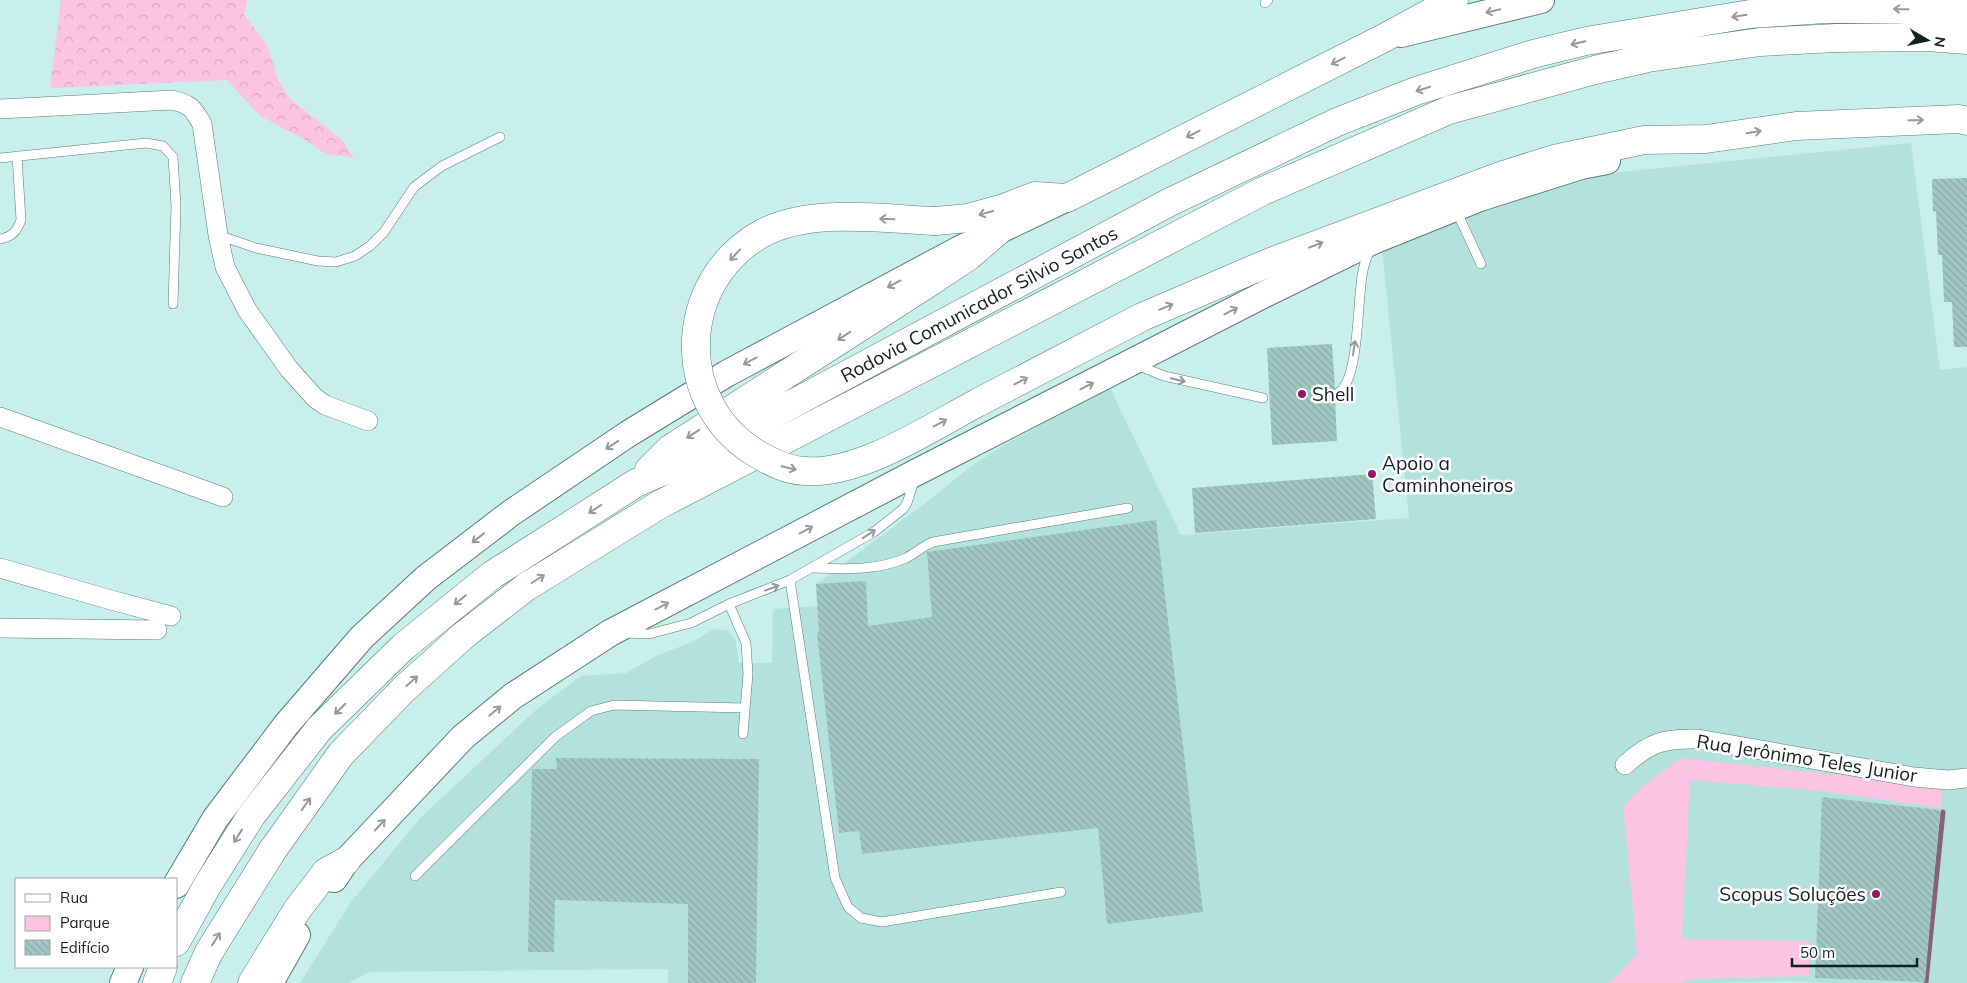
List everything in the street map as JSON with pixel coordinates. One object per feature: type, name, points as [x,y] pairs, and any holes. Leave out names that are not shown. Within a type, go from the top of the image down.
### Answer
[{"type":"main road","points":[[1382,39],[1541,0]]},
{"type":"main road","points":[[178,882],[215,819],[286,725],[362,637],[426,578],[510,513],[628,434],[726,374],[949,254],[1067,198],[1453,2]]},
{"type":"main road","name":"Rodovia Comunicador Silvio Santos","points":[[178,938],[207,886],[251,816],[319,729],[403,647],[492,575],[636,483],[682,463],[1168,203],[1337,122],[1416,91],[1533,54],[1586,41],[1750,14],[1844,9],[1967,12]]},
{"type":"main road","name":"Rodovia Comunicador Silvio Santos","points":[[195,983],[209,952],[272,851],[341,754],[404,689],[464,635],[526,587],[583,550],[685,491],[1263,191],[1449,110],[1595,70],[1648,58],[1760,42],[1899,37],[1967,40]]},
{"type":"main road","points":[[270,983],[286,953],[346,861],[463,737],[512,696],[610,633],[917,472],[1261,296],[1373,241],[1455,206],[1581,166],[1706,140],[1796,126],[1964,119]]},
{"type":"main road","points":[[1067,198],[1036,196],[1004,208],[968,218],[936,221],[834,217],[788,223],[762,234],[741,248],[716,276],[706,294],[695,333],[696,366],[716,416],[742,445],[777,465],[804,472],[834,470],[882,454],[1142,317],[1268,263],[1500,176],[1554,159],[1608,146],[1644,140],[1706,140]]},
{"type":"main road","points":[[636,483],[670,448],[927,284],[969,256],[999,230]]},
{"type":"main road","points":[[252,983],[297,910],[326,872],[346,861]]},
{"type":"main road","points":[[123,983],[130,968]]},
{"type":"main road","points":[[157,983],[164,968]]},
{"type":"street","points":[[0,109],[172,100],[186,103],[194,111],[202,124],[218,235],[225,267],[247,310],[289,370],[315,398],[325,406],[368,421]]},
{"type":"street","points":[[0,417],[223,497]]},
{"type":"street","points":[[0,568],[171,616]]},
{"type":"street","points":[[0,628],[156,630]]},
{"type":"street","name":"Rua Jerônimo Teles Junior","points":[[1625,765],[1640,751],[1655,743],[1668,739],[1698,739],[1914,777],[1948,780],[1967,778]]},
{"type":"lane","points":[[218,235],[256,248],[318,261],[336,262],[354,256],[370,246],[384,232],[414,187],[442,166],[500,137]]},
{"type":"lane","points":[[0,158],[146,142],[163,146],[173,157],[176,206],[173,304]]},
{"type":"lane","points":[[0,239],[9,238],[18,230],[21,220],[17,156]]},
{"type":"lane","points":[[1455,206],[1481,264]]},
{"type":"lane","points":[[1339,392],[1346,385],[1351,368],[1359,314],[1362,271],[1373,241]]},
{"type":"lane","points":[[1132,363],[1164,376],[1263,398]]},
{"type":"lane","points":[[610,633],[649,634],[691,623],[729,604],[790,580],[813,568],[874,532],[903,509],[907,503],[917,472]]},
{"type":"lane","points":[[813,568],[852,570],[887,565],[908,557],[918,549],[933,542],[1128,508]]},
{"type":"lane","points":[[790,580],[835,878],[848,907],[861,918],[882,922],[1061,892]]},
{"type":"lane","points":[[729,604],[746,643],[748,674],[743,734]]},
{"type":"lane","points":[[415,876],[556,738],[591,711],[614,705],[745,708]]},
{"type":"shaded area","points":[[1911,143],[1940,370],[1967,367],[1967,983],[1822,983],[1790,981],[1710,983],[668,983],[668,969],[369,972],[349,983],[300,983],[351,902],[420,818],[537,709],[581,676],[626,673],[656,656],[692,642],[714,629],[729,631],[736,641],[739,663],[772,663],[773,609],[817,606],[816,584],[923,505],[970,467],[1004,445],[1104,390],[1110,388],[1181,535],[1409,518],[1382,248],[1589,175]]},
{"type":"green space","points":[[61,0],[247,0],[244,15],[267,45],[278,80],[289,98],[343,141],[354,158],[327,154],[259,115],[227,80],[50,88]]},
{"type":"green space","points":[[1680,758],[1942,786],[1941,808],[1822,791],[1690,780],[1682,939],[1809,941],[1809,976],[1689,979],[1682,983],[1610,983],[1637,954],[1623,806],[1641,788]]},
{"type":"building","points":[[1967,178],[1967,347],[1954,347],[1952,302],[1944,302],[1942,255],[1938,255],[1936,211],[1933,212],[1932,179]]},
{"type":"building","name":"Shell","points":[[1332,344],[1337,441],[1272,445],[1267,348]]},
{"type":"building","points":[[1372,474],[1376,519],[1195,533],[1192,488]]},
{"type":"building","points":[[1156,520],[1203,912],[1107,924],[1098,828],[862,854],[859,831],[839,833],[817,633],[819,632],[816,584],[866,581],[868,626],[932,617],[927,552]]},
{"type":"building","points":[[556,758],[759,759],[756,983],[688,983],[688,904],[555,900],[554,952],[528,952],[532,769],[557,769]]},
{"type":"building","name":"Scopus Soluções","points":[[1822,797],[1940,810],[1925,982],[1815,978]]},
{"type":"waterway","points":[[1926,982],[1943,812]]},
{"type":"place","name":"Shell","points":[[1302,394]]},
{"type":"place","name":"Apoio a Caminhoneiros","points":[[1372,474]]},
{"type":"place","name":"Scopus Soluções","points":[[1876,894]]}]
